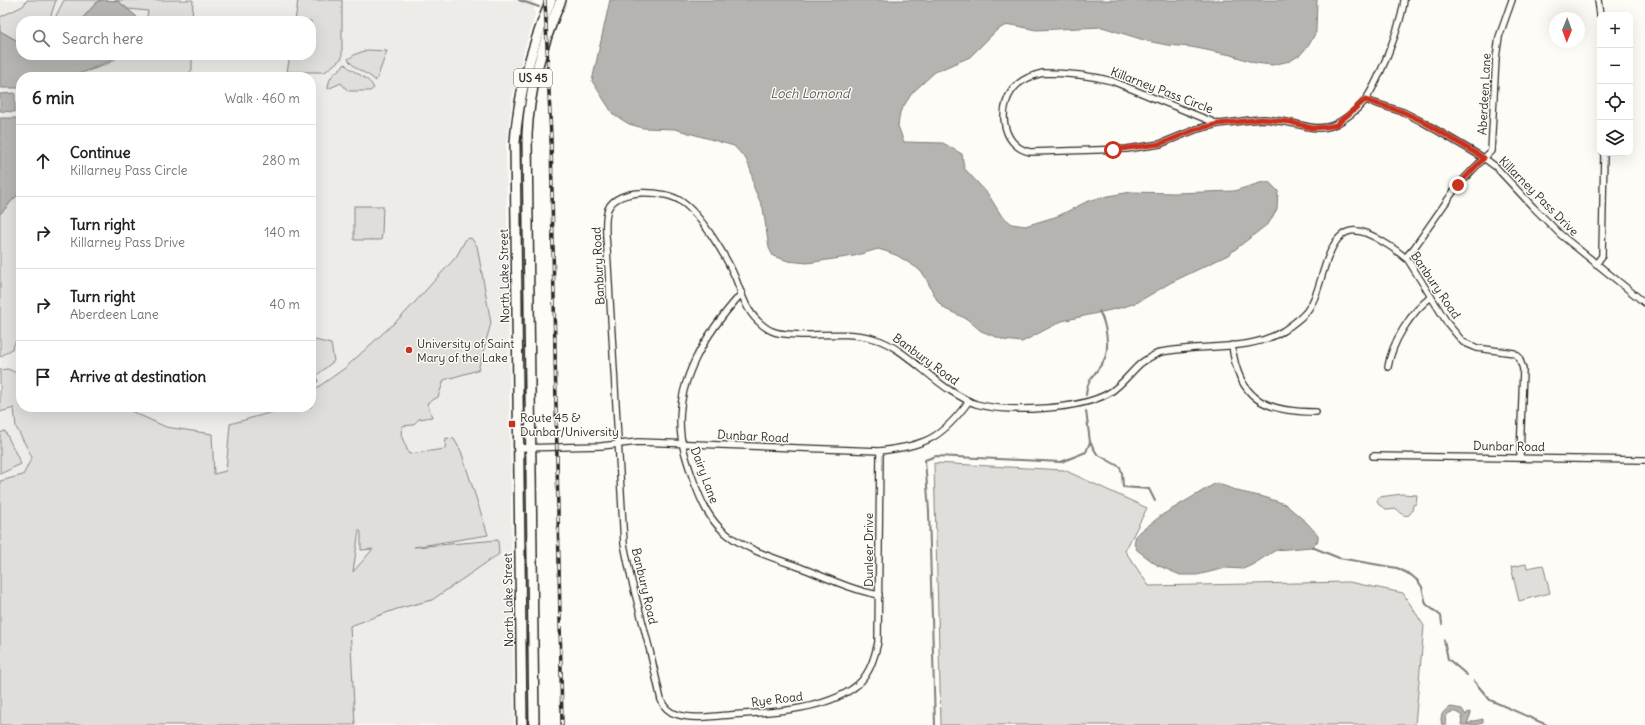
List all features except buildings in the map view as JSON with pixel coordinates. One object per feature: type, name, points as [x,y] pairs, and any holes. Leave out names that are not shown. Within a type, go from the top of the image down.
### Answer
[{"type":"main road","name":"North Lake Street","points":[[522,725],[515,155],[516,130],[521,92],[528,62],[551,0]]},
{"type":"main road","name":"North Lake Street","points":[[534,725],[527,144],[528,113],[538,59],[561,0]]},
{"type":"street","points":[[1365,100],[1378,76],[1394,37],[1400,21],[1404,0]]},
{"type":"street","name":"Aberdeen Lane","points":[[1406,257],[1458,185],[1491,150],[1496,58],[1499,37],[1512,0]]},
{"type":"street","points":[[1598,0],[1600,12]]},
{"type":"street","name":"Killarney Pass Circle","points":[[1218,124],[1117,82],[1096,76],[1055,73],[1032,76],[1018,84],[1008,96],[1004,111],[1007,134],[1012,143],[1018,148],[1030,152],[1127,150],[1160,144],[1197,129],[1218,124],[1262,119],[1290,122],[1312,128],[1336,125],[1365,100]]},
{"type":"street","name":"Killarney Pass Drive","points":[[1365,100],[1403,112],[1422,121],[1484,158],[1496,167],[1561,235],[1645,303]]},
{"type":"street","points":[[1596,264],[1602,256],[1604,156]]},
{"type":"street","name":"Banbury Road","points":[[661,700],[624,544],[607,248],[607,212],[615,200],[626,195],[641,193],[666,195],[682,201],[691,209],[731,268],[749,309],[756,320],[772,332],[860,336],[875,339],[890,344],[936,381],[969,401],[988,406],[1020,408],[1064,406],[1081,404],[1095,400],[1109,394],[1140,365],[1150,357],[1161,352],[1249,344],[1275,335],[1302,318],[1311,305],[1334,243],[1347,231],[1360,230],[1370,234],[1406,257],[1448,324],[1463,342],[1477,348],[1511,351],[1519,357],[1523,369],[1520,457]]},
{"type":"street","name":"Dairy Lane","points":[[742,293],[714,328],[703,345],[689,373],[683,395],[680,415],[682,443],[701,500],[713,521],[728,535],[747,546],[858,590],[879,595]]},
{"type":"street","points":[[1388,367],[1393,347],[1399,335],[1432,297]]},
{"type":"street","points":[[1232,345],[1238,375],[1245,387],[1255,397],[1267,405],[1283,410],[1316,412]]},
{"type":"street","name":"Dunbar Road","points":[[518,448],[619,445],[638,442],[880,451],[906,448],[943,432],[969,401]]},
{"type":"street","name":"Dunleer Drive","points":[[876,650],[879,595],[880,451]]},
{"type":"street","name":"Dunbar Road","points":[[1373,456],[1645,460]]},
{"type":"street","name":"Rye Road","points":[[661,700],[669,711],[690,717],[767,712],[813,705],[843,695],[858,685],[871,666],[876,650]]},
{"type":"shaded area","name":"University of Saint Mary of the Lake","points":[[0,0],[533,0],[535,15],[513,93],[506,146],[514,725],[0,725]]},
{"type":"shaded area","points":[[27,0],[56,0],[51,16],[16,16],[16,40],[0,31],[0,17],[23,6]]},
{"type":"shaded area","points":[[64,0],[103,0],[98,1],[84,16],[56,16]]},
{"type":"shaded area","points":[[114,0],[193,0],[192,16],[147,16],[148,11],[128,9],[118,1]]},
{"type":"shaded area","points":[[298,0],[342,0],[342,58],[325,72],[287,72],[289,60],[316,60],[316,16],[296,16]]},
{"type":"shaded area","points":[[367,50],[387,51],[376,81],[369,75],[354,67],[348,59]]},
{"type":"shaded area","points":[[114,60],[192,60],[192,70],[190,72],[81,72],[107,64]]},
{"type":"shaded area","points":[[345,64],[365,78],[374,88],[370,91],[348,91],[341,83],[328,89],[331,77]]},
{"type":"shaded area","points":[[16,196],[16,341],[12,349],[0,357],[0,214]]},
{"type":"shaded area","points":[[354,206],[383,206],[381,240],[354,240]]},
{"type":"shaded area","points":[[471,238],[477,246],[491,323],[478,370],[444,380],[438,397],[427,403],[432,417],[419,419],[413,425],[402,426],[401,435],[409,454],[445,449],[446,438],[454,439],[461,451],[488,535],[414,547],[498,540],[499,554],[432,600],[397,609],[350,626],[355,725],[0,725],[0,481],[23,475],[32,457],[16,427],[14,408],[0,412],[0,370],[8,369],[16,373],[16,412],[133,412],[166,427],[212,434],[214,474],[226,471],[230,424],[272,412],[316,412],[316,388],[345,368],[405,313],[456,257],[466,239]],"holes":[[[359,530],[361,532],[361,550],[373,549],[353,572]]]},
{"type":"shaded area","points":[[316,340],[331,344],[334,361],[317,375],[318,382],[316,383]]},
{"type":"shaded area","points":[[5,431],[21,464],[0,474],[0,433]]},
{"type":"shaded area","points":[[934,463],[1064,470],[1147,508],[1125,551],[1149,586],[1349,582],[1403,593],[1424,626],[1415,725],[941,725]]},
{"type":"shaded area","points":[[1402,494],[1417,495],[1416,504],[1413,505],[1412,511],[1409,515],[1404,515],[1397,509],[1388,510],[1379,505],[1377,501],[1379,497]]},
{"type":"shaded area","points":[[1526,564],[1527,568],[1543,565],[1550,593],[1519,601],[1511,567]]},
{"type":"water","name":"Loch Lomond","points":[[610,0],[1317,0],[1316,32],[1309,45],[1300,55],[1290,61],[1272,65],[1255,63],[1231,55],[1191,47],[1167,45],[1147,41],[1102,27],[1036,30],[1013,25],[1004,26],[996,31],[970,57],[935,72],[912,93],[900,112],[898,126],[904,142],[943,143],[962,154],[964,168],[988,194],[1001,215],[1012,224],[1025,226],[1058,216],[1088,201],[1131,192],[1175,193],[1234,191],[1263,182],[1269,182],[1278,191],[1277,209],[1269,223],[1228,255],[1170,283],[1138,302],[1124,307],[1062,321],[1022,342],[1004,340],[981,331],[967,319],[945,309],[938,302],[924,275],[917,268],[898,256],[888,252],[878,249],[854,256],[807,263],[788,261],[773,256],[769,248],[763,208],[754,188],[751,171],[746,159],[734,146],[675,129],[643,128],[629,124],[613,114],[592,81]]},
{"type":"water","points":[[98,1],[118,1],[136,16],[84,16]]},
{"type":"water","points":[[0,31],[16,40],[16,60],[111,60],[84,72],[16,72],[16,88],[0,88]]},
{"type":"water","points":[[15,93],[15,112],[0,111],[0,94]]},
{"type":"water","points":[[0,118],[16,118],[16,196],[0,214]]},
{"type":"water","points":[[1216,483],[1241,492],[1264,497],[1285,504],[1306,522],[1318,535],[1318,541],[1312,547],[1276,550],[1243,569],[1226,568],[1197,575],[1180,575],[1157,565],[1137,550],[1134,544],[1136,535],[1162,515]]},
{"type":"water","points":[[1451,707],[1462,709],[1466,715],[1468,712],[1471,713],[1467,724],[1483,719],[1483,723],[1475,725],[1461,725],[1462,716],[1459,713],[1453,712],[1447,715],[1447,725],[1442,725],[1442,714]]},
{"type":"waterway","points":[[519,0],[539,7]]},
{"type":"waterway","points":[[1086,395],[1088,385],[1103,362],[1107,351],[1107,336],[1104,322],[1099,311]]},
{"type":"waterway","points":[[1086,411],[1090,442],[1097,454],[1120,467],[1123,487],[1149,489],[1155,501]]},
{"type":"waterway","points":[[935,725],[929,511],[925,460],[936,456],[1061,462],[1086,452],[1090,442]]},
{"type":"waterway","points":[[1312,547],[1339,558],[1397,568],[1411,575],[1422,587],[1426,604],[1441,616],[1442,624]]},
{"type":"waterway","points":[[1444,640],[1448,659],[1467,675]]},
{"type":"waterway","points":[[1474,681],[1490,700],[1547,725]]},
{"type":"railway","points":[[545,0],[551,138],[562,725]]},
{"type":"place","name":"University of Saint Mary of the Lake","points":[[409,350]]},
{"type":"place","name":"Route 45 & Dunbar/University","points":[[512,424]]},
{"type":"route","points":[[1113,150],[1127,150],[1160,144],[1197,129],[1218,124],[1262,119],[1290,122],[1312,128],[1326,127],[1336,125],[1365,100],[1403,112],[1422,121],[1484,158],[1458,185]]}]
